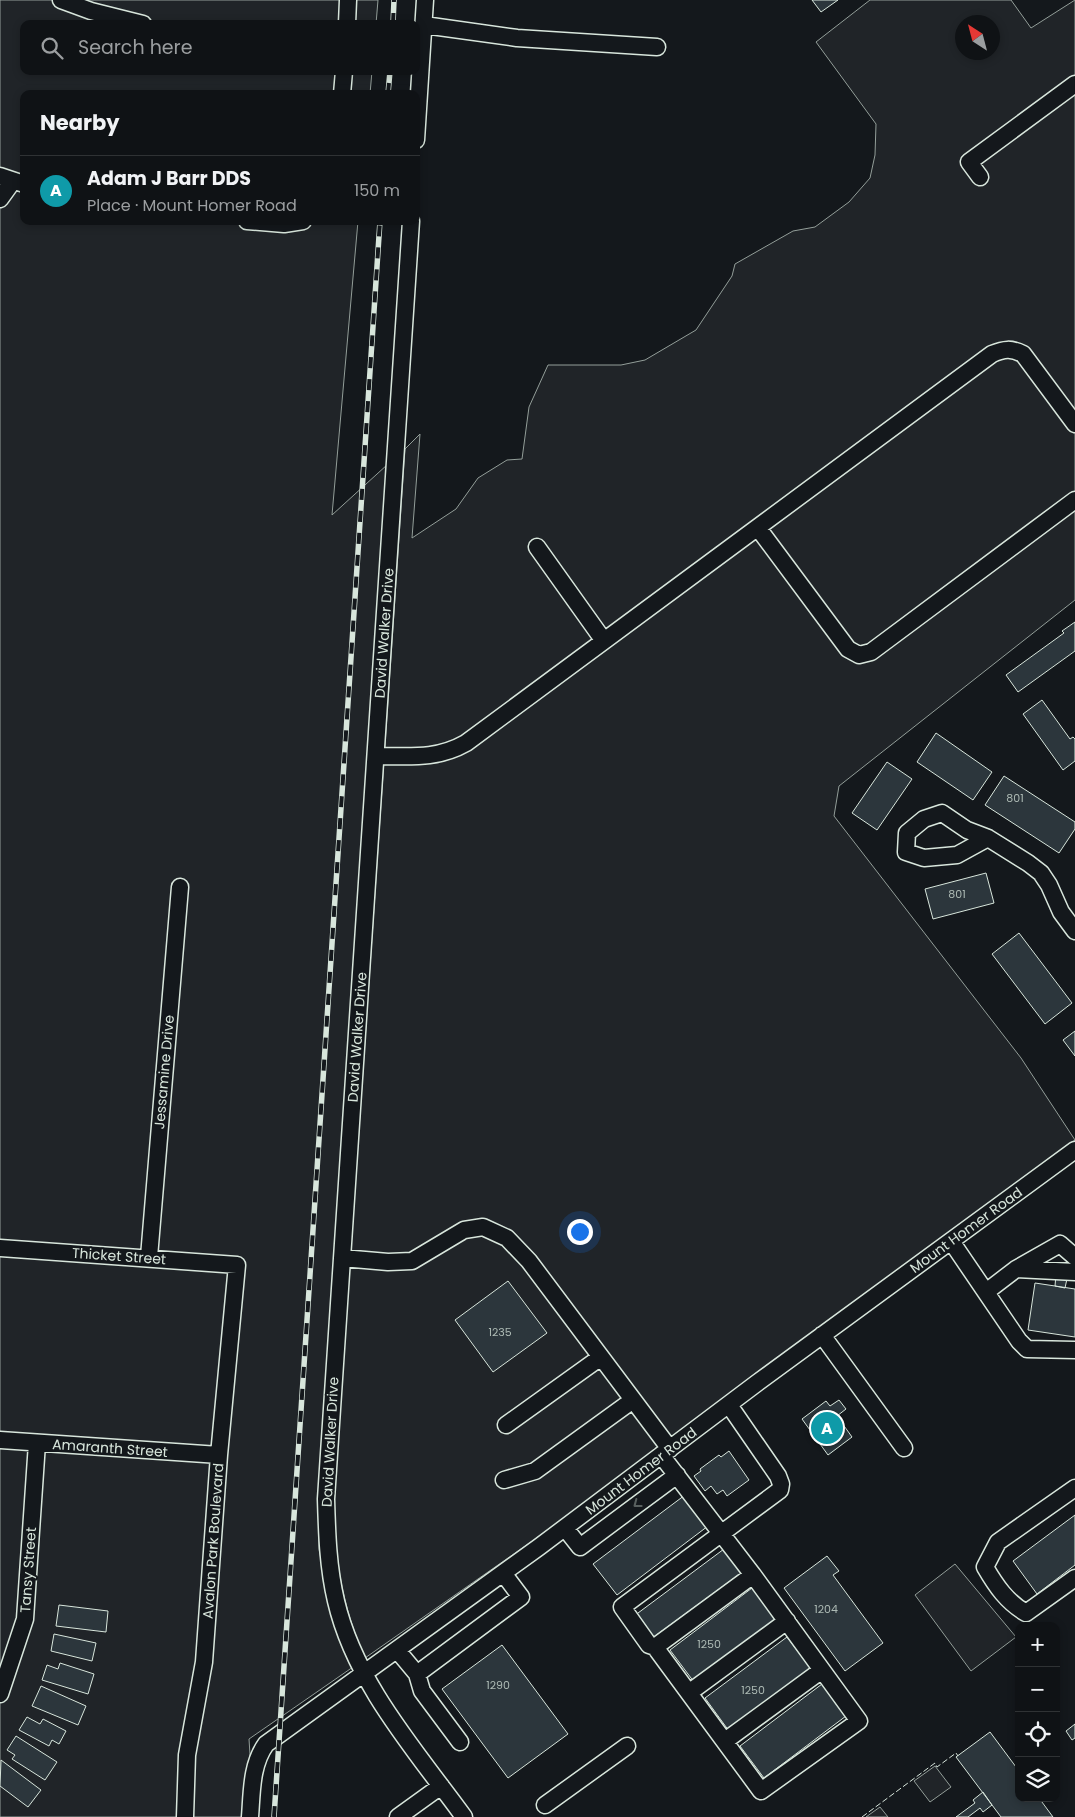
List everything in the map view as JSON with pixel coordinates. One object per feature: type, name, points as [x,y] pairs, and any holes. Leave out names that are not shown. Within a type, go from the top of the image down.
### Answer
[{"type":"street","points":[[61,0],[91,11],[127,20]]},
{"type":"street","points":[[347,20],[348,0]]},
{"type":"street","points":[[419,90],[425,0]]},
{"type":"street","points":[[424,25],[517,38],[657,47]]},
{"type":"street","points":[[342,90],[344,75]]},
{"type":"street","points":[[980,177],[969,162],[1073,89]]},
{"type":"street","points":[[0,199],[12,180]]},
{"type":"street","name":"David Walker Drive","points":[[411,225],[326,1499],[327,1550],[336,1603],[348,1639],[364,1673],[383,1704],[464,1817]]},
{"type":"street","points":[[376,756],[435,756],[450,752],[466,743],[992,354],[1004,349],[1014,350],[1023,354],[1075,424]]},
{"type":"street","points":[[758,528],[848,649],[859,655],[871,652],[1075,500]]},
{"type":"street","points":[[537,547],[604,641]]},
{"type":"street","points":[[988,838],[1028,862],[1041,873],[1061,912],[1075,931]]},
{"type":"street","name":"Jessamine Drive","points":[[149,1257],[180,887]]},
{"type":"street","name":"Mount Homer Road","points":[[250,1817],[255,1764],[266,1744],[565,1528],[822,1335],[1075,1150]]},
{"type":"street","points":[[342,1258],[388,1262],[412,1261],[464,1230],[483,1227],[507,1238],[529,1261],[633,1400],[677,1475],[721,1533],[753,1575],[859,1721],[761,1791],[690,1692],[655,1646],[649,1645],[622,1607],[721,1533],[775,1493],[781,1484],[778,1476],[729,1405]]},
{"type":"street","points":[[951,1241],[1019,1341],[1027,1349],[1075,1350]]},
{"type":"street","points":[[986,1292],[1016,1269],[1060,1244],[1075,1257]]},
{"type":"street","name":"Thicket Street","points":[[0,1248],[149,1257],[237,1265]]},
{"type":"street","name":"Avalon Park Boulevard","points":[[185,1817],[187,1755],[204,1662],[219,1455],[237,1265]]},
{"type":"street","points":[[1016,1269],[1075,1272]]},
{"type":"street","points":[[822,1335],[904,1448]]},
{"type":"street","points":[[506,1425],[601,1357]]},
{"type":"street","points":[[504,1480],[535,1471],[633,1400]]},
{"type":"street","name":"Amaranth Street","points":[[0,1440],[219,1455]]},
{"type":"street","name":"Tansy Street","points":[[0,1694],[25,1619],[38,1442]]},
{"type":"street","points":[[565,1528],[580,1547],[677,1475]]},
{"type":"street","points":[[1075,1488],[998,1542],[985,1568],[996,1586],[1013,1605],[1026,1613],[1075,1578]]},
{"type":"street","points":[[417,1674],[521,1597],[503,1573]]},
{"type":"street","points":[[655,1646],[753,1575]]},
{"type":"street","points":[[690,1692],[787,1621]]},
{"type":"street","points":[[397,1650],[417,1674],[422,1691],[460,1742]]},
{"type":"street","points":[[725,1740],[822,1670]]},
{"type":"street","points":[[545,1805],[626,1746]]},
{"type":"street","points":[[398,1817],[441,1786]]},
{"type":"shaded area","points":[[0,0],[378,0],[376,20],[20,20],[20,75],[372,75],[370,90],[20,90],[20,225],[358,225],[332,515],[388,464],[318,1498],[319,1549],[329,1604],[353,1667],[249,1739],[254,1817],[0,1817]]},
{"type":"shaded area","points":[[870,0],[1011,0],[1031,28],[1075,0],[1075,600],[839,786],[834,816],[1021,1058],[1075,1140],[752,1376],[548,1530],[365,1658],[350,1619],[341,1581],[336,1542],[334,1500],[405,449],[420,434],[412,538],[456,509],[478,478],[507,460],[522,459],[529,407],[548,365],[621,365],[645,360],[696,330],[732,276],[735,264],[793,231],[815,227],[849,202],[870,178],[875,155],[876,124],[816,42]]},
{"type":"shaded area","points":[[955,1564],[1015,1638],[971,1671],[915,1595]]},
{"type":"shaded area","points":[[935,1766],[951,1787],[930,1802],[914,1781]]},
{"type":"shaded area","points":[[880,1807],[888,1817],[866,1817]]},
{"type":"building","points":[[812,0],[838,0],[821,12]]},
{"type":"building","points":[[1075,622],[1075,651],[1018,692],[1006,675],[1064,633],[1062,631]]},
{"type":"building","points":[[1042,700],[1070,739],[1073,737],[1075,739],[1075,761],[1063,770],[1023,714]]},
{"type":"building","points":[[936,733],[992,772],[973,800],[917,762]]},
{"type":"building","points":[[887,762],[912,779],[877,830],[852,813]]},
{"type":"building","points":[[1004,776],[1075,822],[1075,829],[1059,853],[985,805]]},
{"type":"building","points":[[986,873],[994,903],[933,919],[925,889]]},
{"type":"building","points":[[1019,933],[1072,1003],[1045,1024],[992,954]]},
{"type":"building","points":[[1075,1031],[1075,1056],[1063,1040]]},
{"type":"building","points":[[1057,1263],[1070,1265],[1065,1288],[1055,1286]]},
{"type":"building","points":[[508,1281],[547,1333],[493,1372],[455,1320]]},
{"type":"building","points":[[1035,1283],[1075,1289],[1075,1337],[1028,1330]]},
{"type":"building","points":[[839,1400],[846,1409],[837,1416],[852,1437],[828,1455],[802,1419],[826,1401],[830,1406]]},
{"type":"building","points":[[729,1451],[749,1480],[727,1496],[723,1490],[717,1494],[711,1486],[705,1491],[694,1476],[701,1471],[700,1469],[719,1455],[721,1457]]},
{"type":"building","points":[[685,1495],[708,1526],[617,1595],[593,1564]]},
{"type":"building","points":[[1075,1515],[1075,1565],[1037,1594],[1013,1561]]},
{"type":"building","points":[[724,1549],[741,1573],[651,1639],[634,1616]]},
{"type":"building","points":[[827,1556],[839,1571],[833,1575],[883,1643],[845,1671],[784,1588]]},
{"type":"building","points":[[752,1588],[776,1621],[694,1682],[670,1650]]},
{"type":"building","points":[[59,1605],[108,1611],[106,1632],[56,1626]]},
{"type":"building","points":[[54,1634],[96,1643],[92,1661],[51,1651]]},
{"type":"building","points":[[787,1637],[811,1669],[729,1731],[705,1698]]},
{"type":"building","points":[[502,1645],[568,1734],[508,1778],[442,1689]]},
{"type":"building","points":[[60,1663],[94,1674],[88,1694],[42,1680],[47,1665],[58,1669]]},
{"type":"building","points":[[822,1684],[846,1716],[764,1778],[740,1746]]},
{"type":"building","points":[[41,1686],[86,1706],[78,1725],[32,1706]]},
{"type":"building","points":[[27,1717],[40,1724],[43,1719],[66,1731],[59,1744],[52,1740],[49,1746],[19,1730]]},
{"type":"building","points":[[1075,1724],[1075,1738],[1072,1740],[1066,1731]]},
{"type":"building","points":[[990,1732],[1015,1766],[1015,1802],[1042,1802],[1053,1817],[1001,1817],[956,1757]]},
{"type":"building","points":[[16,1736],[57,1762],[45,1780],[12,1759],[15,1755],[7,1750]]},
{"type":"building","points":[[1,1760],[41,1790],[28,1807],[0,1786]]},
{"type":"building","points":[[983,1792],[992,1805],[983,1812],[980,1808],[968,1817],[956,1817],[975,1803],[973,1800]]},
{"type":"railway","points":[[393,20],[394,0]]},
{"type":"railway","points":[[388,90],[390,75]]},
{"type":"railway","points":[[274,1817],[380,225]]},
{"type":"fence","points":[[862,1817],[935,1763],[937,1767],[956,1753],[958,1756]]},
{"type":"place","name":"Adam J Barr DDS","points":[[827,1428]]}]
